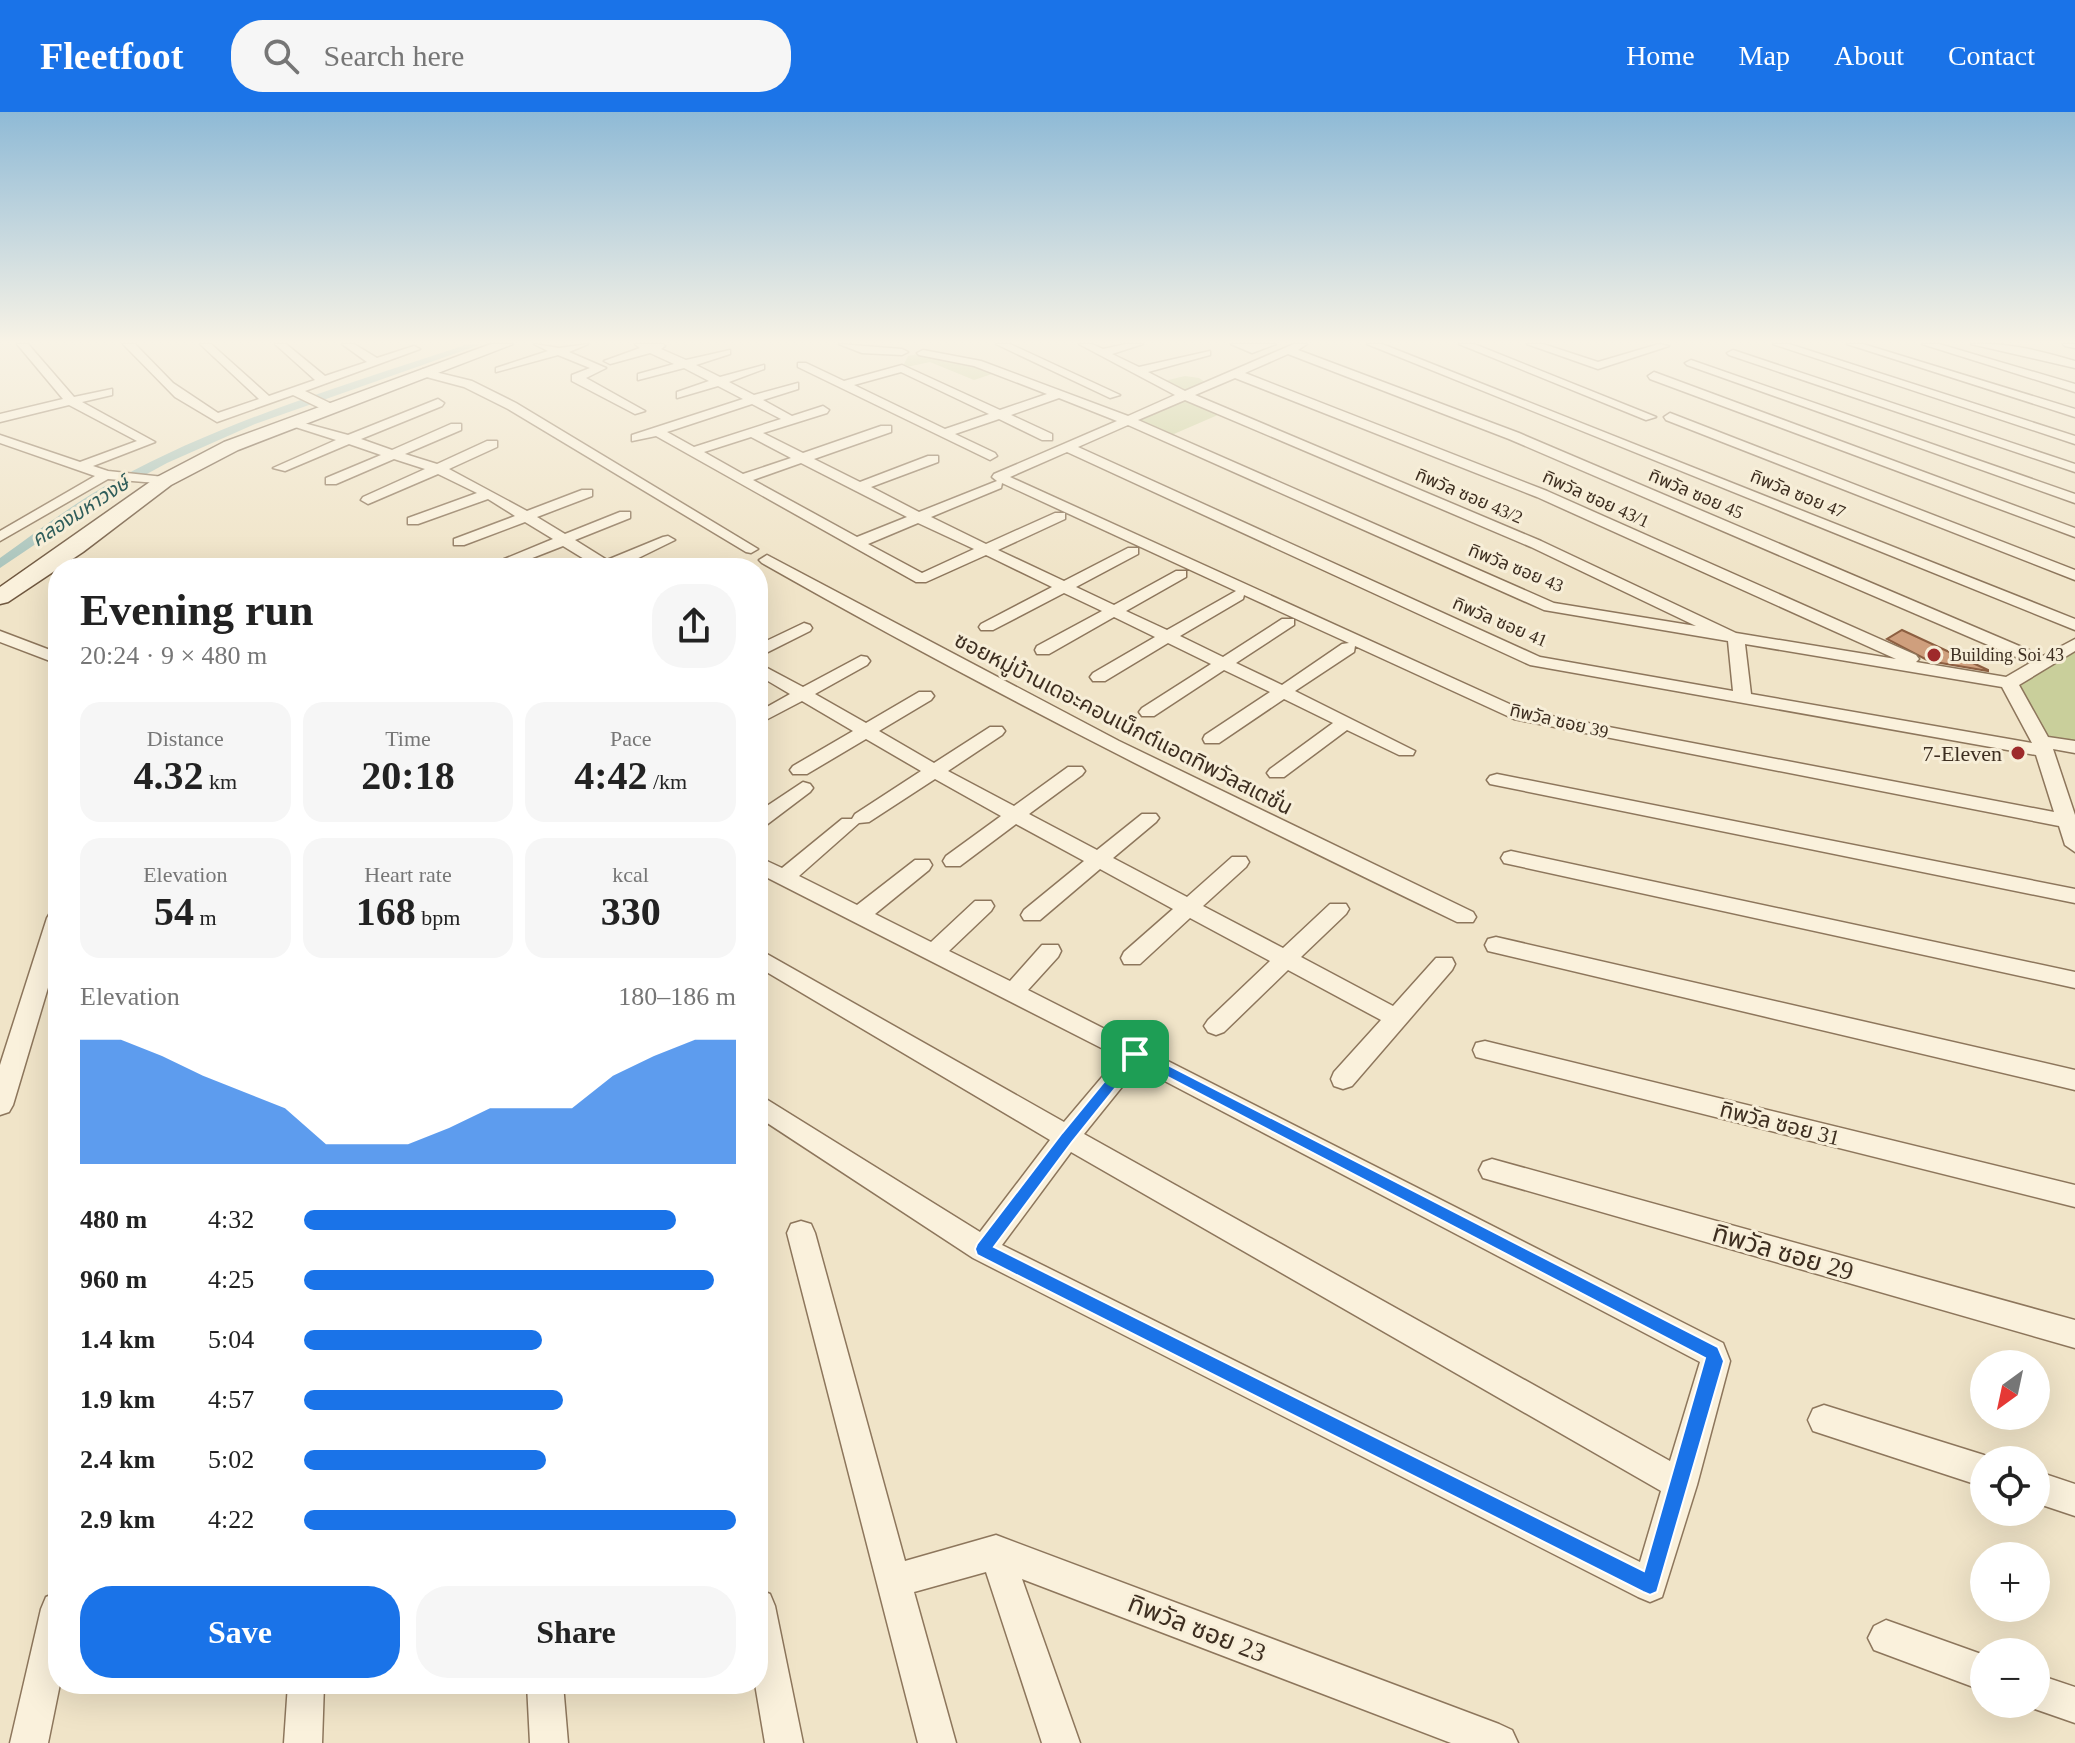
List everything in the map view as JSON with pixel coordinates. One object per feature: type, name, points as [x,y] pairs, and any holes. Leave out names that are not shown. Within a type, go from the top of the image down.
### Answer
[{"type":"street","points":[[83,465],[148,442],[107,420]]},
{"type":"street","points":[[58,558],[164,481],[231,446],[296,420]]},
{"type":"street","points":[[280,468],[397,420]]},
{"type":"street","name":"ซอยหมู่บ้านเดอะคอนเน็กต์แอตทิพวัลสเตชั่น","points":[[535,420],[766,558]]},
{"type":"street","points":[[637,438],[688,420]]},
{"type":"street","points":[[695,451],[786,420]]},
{"type":"street","points":[[914,420],[990,456]]},
{"type":"street","points":[[943,434],[986,420]]},
{"type":"street","points":[[1008,420],[1047,437]]},
{"type":"street","points":[[857,543],[1127,420]]},
{"type":"street","name":"ทิพวัล ซอย 43","points":[[1127,420],[1550,607],[2009,683]]},
{"type":"street","name":"ทิพวัล ซอย 43/2","points":[[1243,420],[1536,544],[1736,639]]},
{"type":"street","name":"ทิพวัล ซอย 43/1","points":[[1354,420],[1542,494],[1937,671]]},
{"type":"street","name":"ทิพวัล ซอย 45","points":[[1472,420],[2042,662]]},
{"type":"street","name":"ทิพวัล ซอย 47","points":[[1563,420],[2075,625]]},
{"type":"street","points":[[1678,420],[2075,575]]},
{"type":"street","points":[[1772,420],[2075,533]]},
{"type":"street","points":[[1852,420],[2075,499]]},
{"type":"street","points":[[1933,420],[2075,468]]},
{"type":"street","points":[[2014,420],[2075,440]]},
{"type":"street","points":[[293,422],[439,469],[489,494],[591,558]]},
{"type":"street","points":[[331,481],[456,427]]},
{"type":"street","points":[[742,479],[886,429]]},
{"type":"street","points":[[656,431],[921,579],[1060,516]]},
{"type":"street","points":[[751,432],[918,517],[1406,751]]},
{"type":"street","points":[[0,439],[108,475],[164,481]]},
{"type":"street","points":[[368,500],[492,444]]},
{"type":"street","name":"ทิพวัล ซอย 41","points":[[1066,447],[1532,660],[1743,699],[2042,746],[2075,747]]},
{"type":"street","points":[[859,487],[933,459]]},
{"type":"street","points":[[0,537],[108,475]]},
{"type":"street","name":"ทิพวัล ซอย 39","points":[[998,481],[1520,715],[2066,808]]},
{"type":"street","points":[[459,542],[587,493]]},
{"type":"street","points":[[413,521],[489,494]]},
{"type":"street","points":[[519,558],[625,515]]},
{"type":"street","points":[[626,558],[668,540]]},
{"type":"street","points":[[987,627],[1133,551]]},
{"type":"street","name":"ซอยหมู่บ้านเดอะคอนเน็กต์แอตทิพวัลสเตชั่น","points":[[768,559],[876,623],[1119,751],[1465,917]]},
{"type":"street","points":[[0,597],[48,565]]},
{"type":"street","points":[[1043,650],[1181,574]]},
{"type":"street","points":[[1099,677],[1237,596]]},
{"type":"street","points":[[1148,712],[1288,622]]},
{"type":"street","points":[[768,647],[804,628]]},
{"type":"street","points":[[0,636],[48,655]]},
{"type":"street","points":[[1736,639],[1743,699]]},
{"type":"street","points":[[2075,644],[2009,683],[2042,746],[2066,808],[2075,845]]},
{"type":"street","points":[[1212,739],[1348,648]]},
{"type":"street","points":[[768,713],[861,661]]},
{"type":"street","points":[[768,674],[1014,815],[1398,1019]]},
{"type":"street","points":[[768,812],[801,779],[866,731],[925,696]]},
{"type":"street","points":[[1277,773],[1345,723]]},
{"type":"street","points":[[784,877],[856,821],[996,731]]},
{"type":"street","points":[[953,861],[1075,771]]},
{"type":"street","points":[[1497,780],[2075,896]]},
{"type":"street","points":[[1032,915],[1149,818]]},
{"type":"street","points":[[1511,858],[2075,980]]},
{"type":"street","points":[[1132,958],[1239,862]]},
{"type":"street","points":[[859,915],[922,865]]},
{"type":"street","points":[[768,869],[1135,1054],[1712,1353],[1715,1361],[1654,1580],[1650,1585],[1645,1584],[983,1249],[768,1110]]},
{"type":"street","points":[[934,952],[983,906]]},
{"type":"street","points":[[1216,1026],[1338,909]]},
{"type":"street","points":[[1496,945],[2075,1080]]},
{"type":"street","points":[[0,1105],[48,950]]},
{"type":"street","points":[[1013,992],[1050,951]]},
{"type":"street","points":[[768,963],[1067,1137],[1681,1485]]},
{"type":"street","points":[[1343,1079],[1444,964]]},
{"type":"street","name":"ทิพวัล ซอย 31","points":[[1485,1050],[2075,1196]]},
{"type":"street","points":[[983,1249],[1067,1137],[1135,1054]]},
{"type":"street","name":"ทิพวัล ซอย 29","points":[[1492,1170],[2075,1334]]},
{"type":"street","points":[[801,1233],[937,1743]]},
{"type":"street","points":[[1824,1420],[1970,1467]]},
{"type":"street","points":[[2050,1492],[2075,1500]]},
{"type":"street","points":[[893,1581],[996,1552],[1061,1743]]},
{"type":"street","name":"ทิพวัล ซอย 23","points":[[996,1552],[1499,1743]]},
{"type":"street","points":[[1886,1638],[1970,1668]]},
{"type":"street","points":[[29,1743],[48,1655]]},
{"type":"street","points":[[768,1659],[784,1743]]},
{"type":"street","points":[[303,1743],[305,1694]]},
{"type":"street","points":[[546,1694],[549,1743]]},
{"type":"street","points":[[2050,1697],[2075,1705]]},
{"type":"green space","points":[[1127,420],[1206,420],[1167,437]]},
{"type":"green space","points":[[2075,643],[2075,747],[2041,742],[2009,683]]},
{"type":"building","name":"Building Soi 43","points":[[1902,630],[1988,671],[1929,661],[1887,639]]},
{"type":"waterway","name":"คลองมหาวงษ์","points":[[0,564],[121,482],[206,440],[256,420]]},
{"type":"place","name":"Building Soi 43","points":[[1934,655]]},
{"type":"place","name":"7-Eleven","points":[[2018,753]]},
{"type":"route","points":[[1135,1054],[1712,1353],[1715,1361],[1654,1580],[1650,1585],[983,1249],[1067,1137],[1135,1054]]}]
